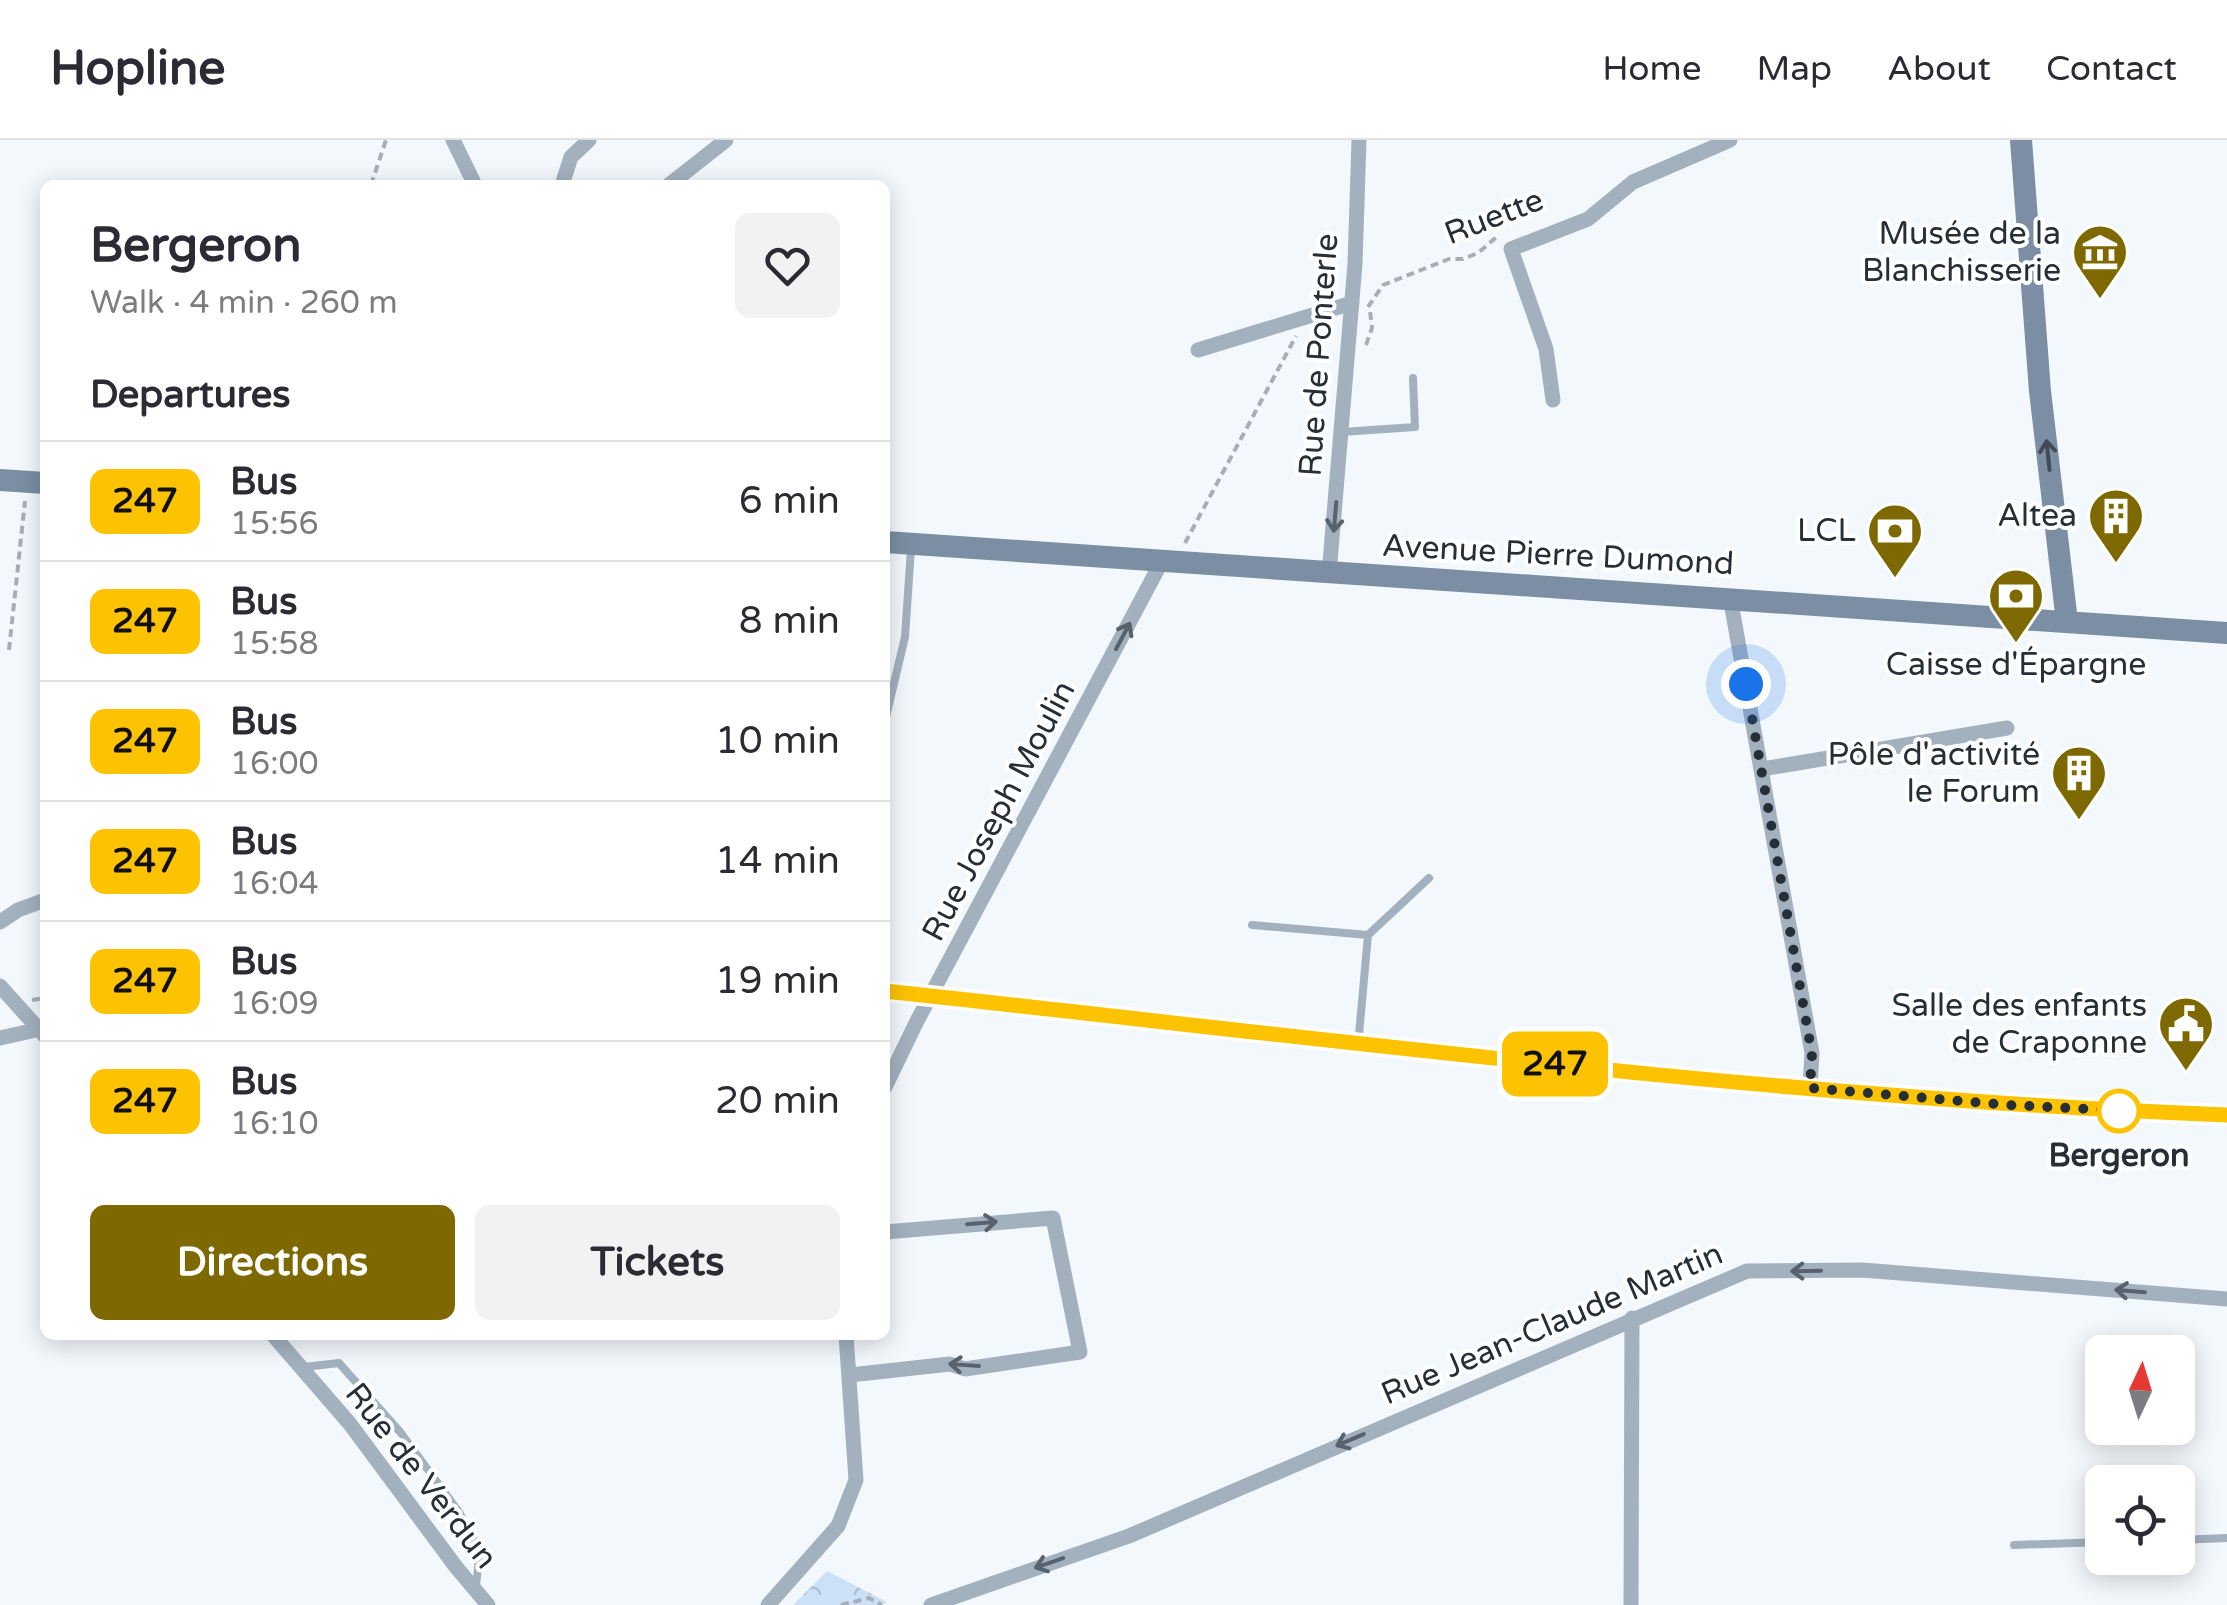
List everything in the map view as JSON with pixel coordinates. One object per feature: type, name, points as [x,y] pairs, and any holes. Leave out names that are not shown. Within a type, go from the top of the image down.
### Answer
[{"type":"main road","points":[[2021,140],[2040,391],[2067,622]]},
{"type":"main road","points":[[0,480],[36,482]]},
{"type":"main road","name":"Avenue Pierre Dumond","points":[[890,542],[2227,633]]},
{"type":"street","points":[[453,140],[473,180]]},
{"type":"street","points":[[564,180],[571,157],[589,140]]},
{"type":"street","points":[[675,180],[726,140]]},
{"type":"street","name":"Rue de Ponterle","points":[[1329,574],[1352,310],[1359,140]]},
{"type":"street","points":[[1553,400],[1546,349],[1512,249],[1588,219],[1633,182],[1730,140]]},
{"type":"street","points":[[1198,350],[1307,316],[1352,310]]},
{"type":"street","name":"Rue Joseph Moulin","points":[[890,1077],[1170,562]]},
{"type":"street","points":[[1730,597],[1812,1054],[1810,1088]]},
{"type":"street","points":[[1762,769],[2008,728]]},
{"type":"street","points":[[0,922],[40,902]]},
{"type":"street","points":[[0,986],[40,1028]]},
{"type":"street","points":[[890,992],[1358,1046],[1810,1088],[2008,1105],[2227,1114]]},
{"type":"street","points":[[0,1038],[40,1031]]},
{"type":"street","points":[[850,1375],[950,1364],[965,1369],[1080,1352],[1053,1218],[890,1232]]},
{"type":"street","name":"Rue Jean-Claude Martin","points":[[932,1605],[1129,1536],[1747,1272],[1862,1270],[2227,1299]]},
{"type":"street","points":[[1631,1605],[1632,1318]]},
{"type":"street","name":"Rue de Verdun","points":[[277,1340],[350,1424],[488,1605]]},
{"type":"street","points":[[768,1605],[838,1526],[856,1480],[846,1340]]},
{"type":"lane","points":[[1342,432],[1415,427],[1414,378]]},
{"type":"lane","points":[[890,699],[905,637],[912,544]]},
{"type":"lane","points":[[1358,1046],[1368,934],[1430,878]]},
{"type":"lane","points":[[1252,924],[1368,934]]},
{"type":"lane","points":[[298,1367],[339,1364],[401,1433],[459,1512],[480,1550],[476,1591]]},
{"type":"lane","points":[[2195,1539],[2227,1538]]},
{"type":"lane","points":[[2014,1545],[2085,1543]]},
{"type":"path","points":[[373,180],[386,140]]},
{"type":"path","name":"Ruette","points":[[1352,310],[1369,306],[1382,285],[1449,259],[1478,253],[1501,234]]},
{"type":"path","points":[[1170,562],[1307,316]]},
{"type":"path","points":[[9,650],[36,482]]},
{"type":"path","points":[[841,1605],[869,1598],[882,1605]]},
{"type":"green space","points":[[827,1571],[887,1602],[793,1605]]},
{"type":"bus line","name":"247","points":[[890,992],[1358,1046],[2008,1105],[2227,1115]]},
{"type":"place","name":"Musée de la Blanchisserie","points":[[2100,301]]},
{"type":"place","name":"Altea","points":[[2116,565]]},
{"type":"place","name":"LCL","points":[[1895,580]]},
{"type":"place","name":"Caisse d'Épargne","points":[[2016,645]]},
{"type":"place","name":"Pôle d'activité le Forum","points":[[2079,822]]},
{"type":"place","name":"Salle des enfants de Craponne","points":[[2186,1073]]},
{"type":"place","name":"Bergeron","points":[[2119,1111]]},
{"type":"route","points":[[1746,684],[1812,1054],[1810,1088],[2128,1111],[2119,1111]]}]
